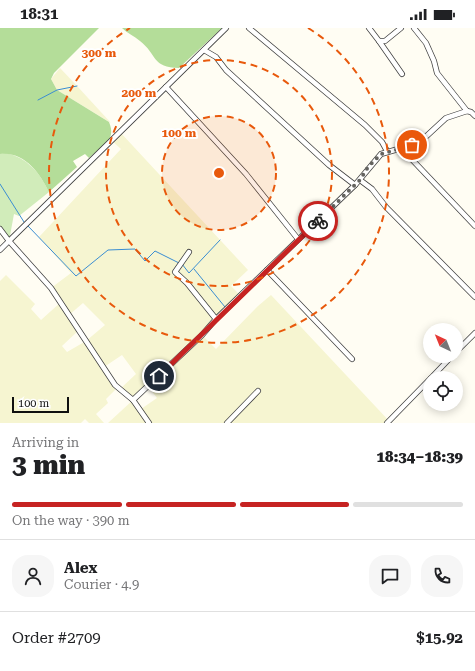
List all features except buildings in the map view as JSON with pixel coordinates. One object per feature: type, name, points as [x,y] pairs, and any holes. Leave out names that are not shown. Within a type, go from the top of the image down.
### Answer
[{"type":"street","points":[[0,250],[226,28]]},
{"type":"street","points":[[249,28],[366,125],[382,142],[386,151]]},
{"type":"street","points":[[369,28],[402,74]]},
{"type":"street","points":[[379,41],[385,41],[401,28]]},
{"type":"street","points":[[414,28],[426,43],[434,61],[437,73],[475,116]]},
{"type":"street","points":[[204,50],[216,58],[226,70],[329,165],[355,185]]},
{"type":"street","points":[[166,87],[246,174],[298,240]]},
{"type":"street","points":[[133,400],[202,335],[216,319],[355,185],[368,167],[381,154],[386,151],[402,149],[419,143],[446,118],[471,111]]},
{"type":"street","points":[[402,149],[475,226]]},
{"type":"street","points":[[360,180],[372,189],[386,207],[475,297]]},
{"type":"street","points":[[0,229],[52,288],[115,385],[133,400],[150,423]]},
{"type":"street","points":[[190,252],[175,272],[187,283],[216,319]]},
{"type":"street","points":[[267,270],[352,359]]},
{"type":"street","points":[[463,345],[475,333]]},
{"type":"street","points":[[437,371],[445,363]]},
{"type":"street","points":[[387,423],[423,385]]},
{"type":"street","points":[[227,423],[258,391]]},
{"type":"green space","points":[[0,28],[99,28],[54,73],[51,79],[57,90],[109,122],[111,129],[110,139],[89,158],[85,154],[73,161],[77,167],[49,192],[36,171],[24,160],[9,154],[0,154]]},
{"type":"green space","points":[[122,28],[222,28],[179,68],[164,66],[159,63],[138,39]]},
{"type":"green space","points":[[60,68],[111,123],[57,90],[51,79]]},
{"type":"green space","points":[[120,132],[248,270],[231,286],[241,296],[202,335],[216,349],[258,306],[271,295],[391,423],[108,423],[133,400],[120,389],[136,374],[122,355],[104,367],[118,387],[106,399],[108,403],[96,414],[104,423],[89,423],[85,419],[81,423],[0,423],[0,281],[6,275],[35,304],[31,309],[41,320],[61,302],[51,288],[71,273],[39,237],[121,149],[112,141]],"holes":[[[83,303],[105,325],[86,341],[67,352],[62,346],[79,330],[69,315]],[[148,386],[157,398],[141,409],[133,399]]]},
{"type":"green space","points":[[5,153],[20,158],[32,167],[37,172],[49,192],[19,216],[14,214],[9,241],[0,229],[0,154]]},
{"type":"waterway","points":[[38,100],[57,90],[77,86]]},
{"type":"waterway","points":[[0,184],[24,222]]},
{"type":"waterway","points":[[28,226],[76,276],[108,250],[135,249],[145,261],[155,251],[179,263]]},
{"type":"waterway","points":[[182,264],[189,273],[220,240]]},
{"type":"waterway","points":[[194,269],[225,307]]},
{"type":"way so far","points":[[318,221],[360,180],[368,167],[381,154],[386,151],[402,149],[412,145]]},
{"type":"route","points":[[159,376],[286,250],[318,221]]}]
